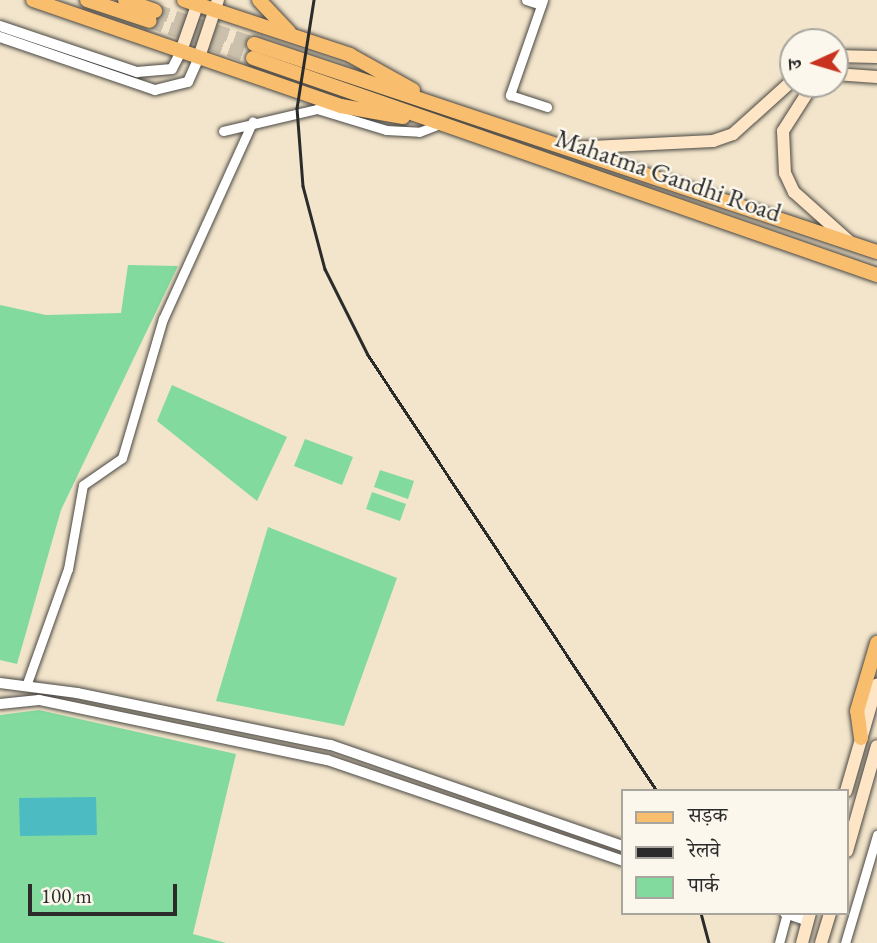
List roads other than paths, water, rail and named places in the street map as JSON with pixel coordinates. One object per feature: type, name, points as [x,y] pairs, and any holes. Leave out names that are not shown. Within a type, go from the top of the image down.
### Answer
[{"type":"main road","points":[[33,0],[341,106],[442,123]]},
{"type":"main road","points":[[88,0],[153,16],[125,0]]},
{"type":"main road","points":[[259,0],[294,37]]},
{"type":"main road","points":[[181,51],[194,2],[216,5],[294,37],[350,55],[447,108]]},
{"type":"main road","points":[[199,58],[216,5]]},
{"type":"main road","points":[[442,123],[253,51],[447,108]]},
{"type":"main road","points":[[849,56],[877,57]]},
{"type":"main road","points":[[849,75],[877,77]]},
{"type":"main road","points":[[568,148],[713,141],[741,128],[779,93]]},
{"type":"main road","points":[[802,98],[790,112],[781,152],[794,192],[850,243]]},
{"type":"main road","name":"Mahatma Gandhi Road","points":[[447,108],[877,252]]},
{"type":"main road","name":"Mahatma Gandhi Road","points":[[442,123],[877,275]]},
{"type":"main road","points":[[861,738],[857,711],[877,643]]},
{"type":"main road","points":[[847,789],[877,684]]},
{"type":"main road","points":[[849,844],[877,746]]},
{"type":"main road","points":[[821,943],[829,915]]},
{"type":"main road","points":[[802,943],[809,917]]},
{"type":"street","points":[[526,0],[542,3],[510,95],[547,107]]},
{"type":"street","points":[[0,26],[137,72],[172,69],[181,51]]},
{"type":"street","points":[[0,37],[155,90],[188,82],[199,58]]},
{"type":"street","points":[[223,131],[253,121],[317,109],[386,130],[419,132],[442,123]]},
{"type":"street","points":[[26,686],[68,569],[83,485],[122,458],[163,319],[253,121]]},
{"type":"street","points":[[0,683],[318,742],[622,846]]},
{"type":"street","points":[[0,704],[39,700],[327,760],[622,861]]},
{"type":"street","points":[[148,722],[150,709]]},
{"type":"street","points":[[411,788],[416,774]]},
{"type":"street","points":[[845,943],[877,835]]},
{"type":"street","points":[[779,943],[786,915]]},
{"type":"water","points":[[96,797],[97,835],[20,836],[19,798]]},
{"type":"tunnel","points":[[155,11],[254,44]]},
{"type":"tunnel","points":[[150,21],[253,58]]},
{"type":"railway","points":[[314,0],[297,108],[303,186],[325,269],[368,355],[656,789]]},
{"type":"railway","points":[[702,915],[709,943]]}]
